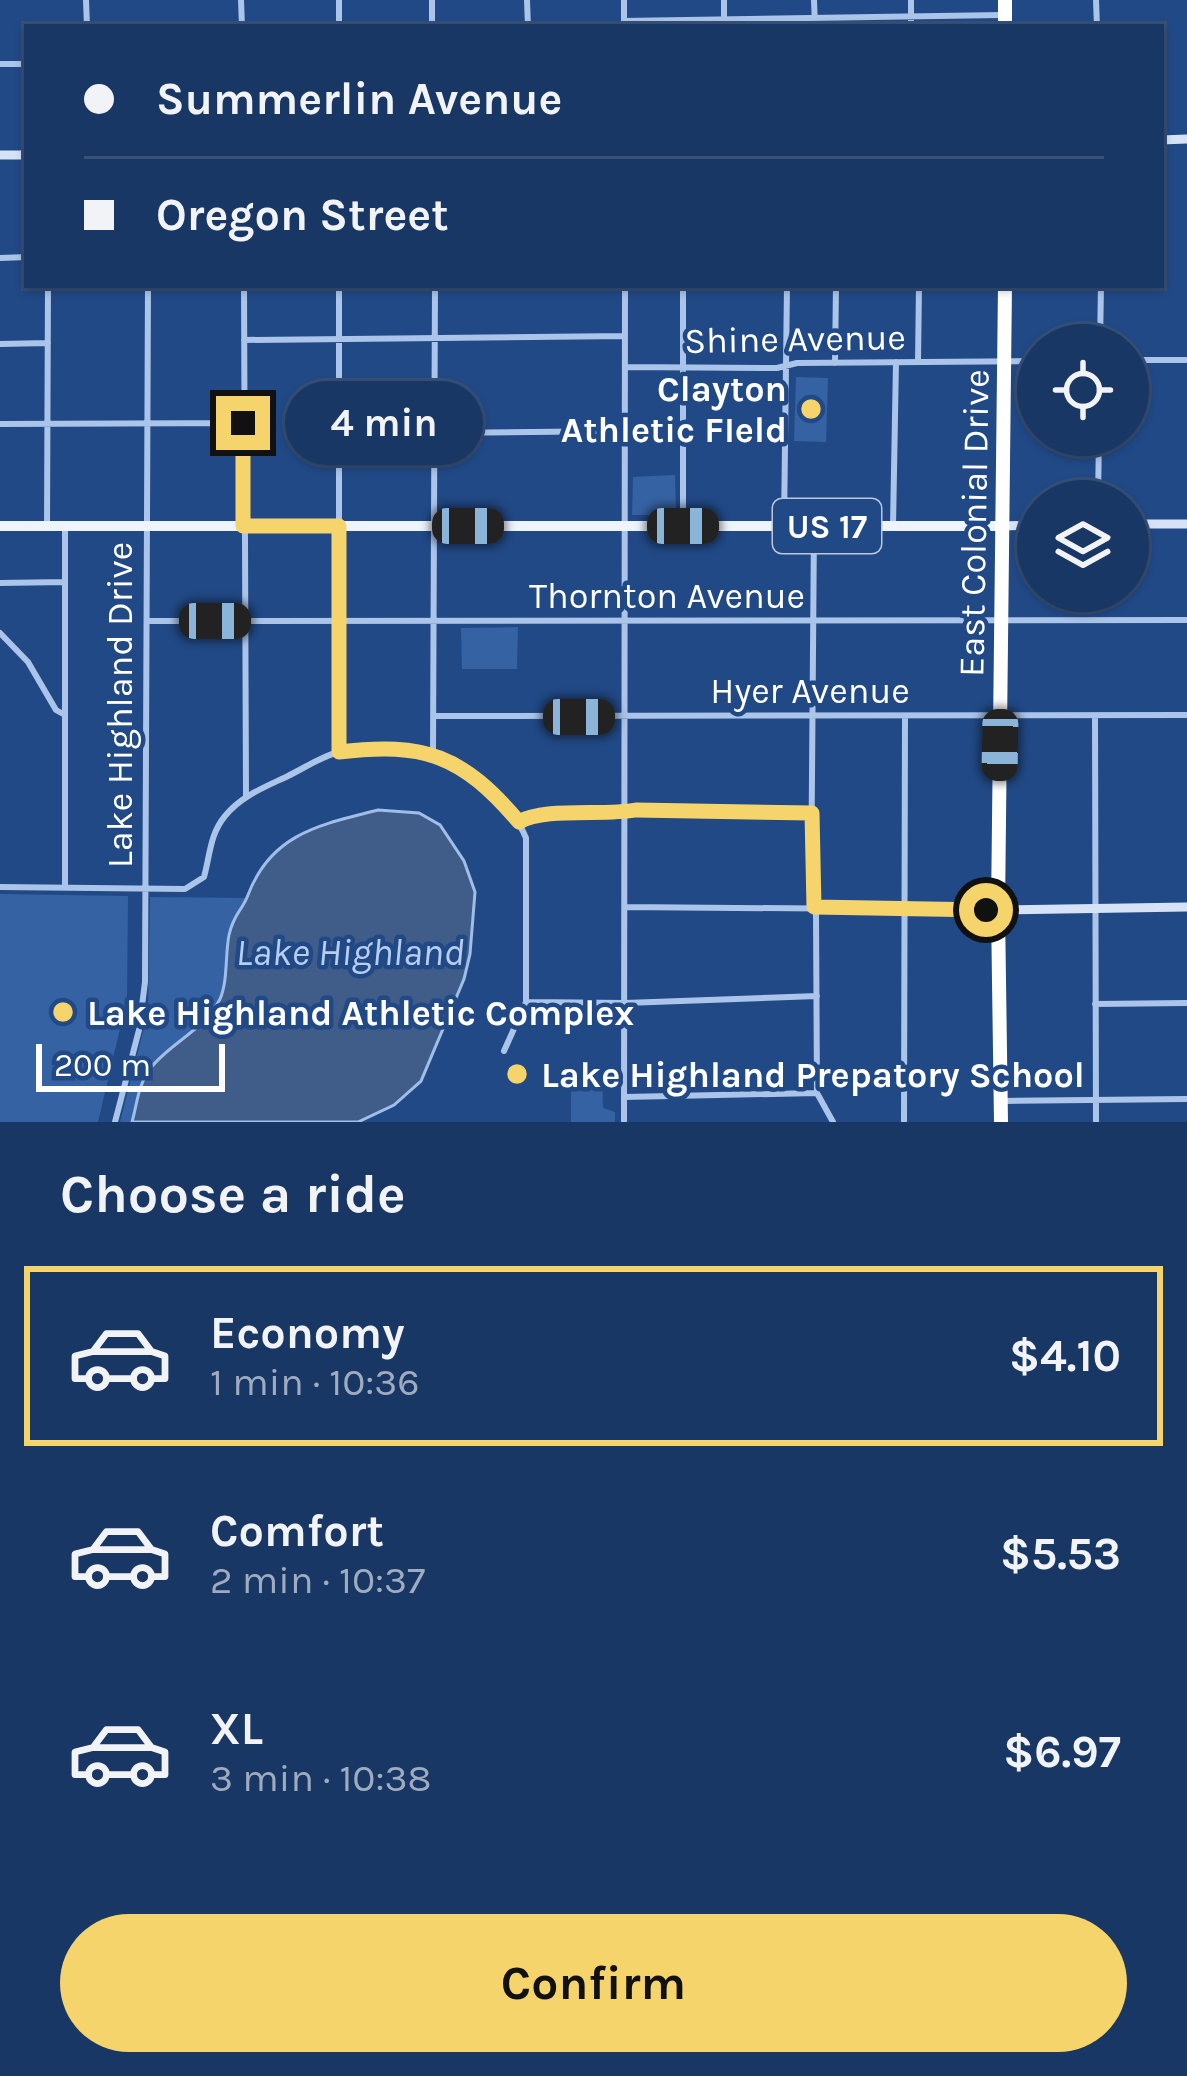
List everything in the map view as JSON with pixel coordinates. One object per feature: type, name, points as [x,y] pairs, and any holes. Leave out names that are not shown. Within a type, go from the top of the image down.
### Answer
[{"type":"highway","name":"East Colonial Drive","points":[[1000,1122],[1006,288]]},
{"type":"main road","name":"US 17","points":[[0,526],[1003,526]]},
{"type":"street","points":[[624,0],[624,24],[1005,14]]},
{"type":"street","points":[[724,0],[724,23]]},
{"type":"street","points":[[814,0],[815,22]]},
{"type":"street","points":[[911,0],[911,24]]},
{"type":"street","points":[[46,526],[48,288]]},
{"type":"street","name":"Lake Highland Drive","points":[[116,1122],[142,1017],[148,288]]},
{"type":"street","points":[[244,288],[246,796]]},
{"type":"street","points":[[339,288],[339,752]]},
{"type":"street","points":[[433,753],[435,288]]},
{"type":"street","points":[[624,1122],[625,288]]},
{"type":"street","points":[[683,288],[683,526]]},
{"type":"street","points":[[784,526],[787,288]]},
{"type":"street","points":[[835,363],[836,288]]},
{"type":"street","points":[[918,362],[919,288]]},
{"type":"street","points":[[1100,324],[1101,288]]},
{"type":"street","points":[[244,340],[625,336]]},
{"type":"street","points":[[0,344],[48,344]]},
{"type":"street","points":[[1149,360],[1187,360]]},
{"type":"street","name":"Shine Avenue","points":[[625,368],[1017,361]]},
{"type":"street","points":[[893,526],[896,362]]},
{"type":"street","points":[[0,424],[243,423]]},
{"type":"street","points":[[434,433],[625,431]]},
{"type":"street","points":[[1149,524],[1187,524]]},
{"type":"street","points":[[65,526],[65,886]]},
{"type":"street","points":[[814,526],[817,1093],[833,1122]]},
{"type":"street","points":[[1003,526],[1017,526]]},
{"type":"street","points":[[0,583],[65,582]]},
{"type":"street","name":"Thornton Avenue","points":[[147,621],[1187,620]]},
{"type":"street","points":[[0,633],[28,662],[52,706],[65,715]]},
{"type":"street","name":"Hyer Avenue","points":[[434,716],[1187,715]]},
{"type":"street","points":[[904,1122],[905,717]]},
{"type":"street","points":[[1095,717],[1096,1122]]},
{"type":"street","points":[[0,887],[185,889],[204,877],[216,831],[246,796],[339,752],[397,748],[433,753],[470,775],[519,822],[526,838],[526,1002],[504,1052]]},
{"type":"street","points":[[519,822],[535,815],[625,812],[812,813]]},
{"type":"street","points":[[625,907],[1187,907]]},
{"type":"street","points":[[526,1002],[817,996]]},
{"type":"street","points":[[1095,1004],[1187,1003]]},
{"type":"street","points":[[624,1097],[817,1093]]},
{"type":"street","points":[[1000,1100],[1187,1099]]},
{"type":"shaded area","name":"Clayton Athletic FIeld","points":[[796,377],[828,378],[826,442],[794,441]]},
{"type":"shaded area","points":[[675,475],[676,515],[632,515],[633,477]]},
{"type":"shaded area","points":[[518,627],[517,669],[462,669],[461,628]]},
{"type":"shaded area","name":"Lake Highland Athletic Complex","points":[[0,894],[128,896],[127,999],[98,1122],[0,1122]]},
{"type":"shaded area","points":[[150,897],[247,898],[233,921],[216,1004],[156,1064],[132,1122],[120,1122],[148,1012]]},
{"type":"shaded area","points":[[571,1075],[602,1075],[603,1108],[615,1112],[615,1122],[571,1122]]},
{"type":"water","name":"Lake Highland","points":[[378,810],[419,813],[440,825],[464,861],[475,892],[464,979],[421,1081],[394,1105],[358,1122],[132,1122],[149,1070],[205,1020],[220,999],[231,928],[270,858],[317,827]]},
{"type":"place","name":"Clayton Athletic FIeld","points":[[811,409]]},
{"type":"place","name":"Lake Highland Athletic Complex","points":[[63,1012]]},
{"type":"place","name":"Lake Highland Prepatory School","points":[[517,1074]]},
{"type":"route","points":[[243,423],[243,526],[339,526],[339,752],[415,748],[433,753],[470,775],[519,822],[535,815],[612,815],[636,810],[812,813],[814,907],[986,910]]}]
